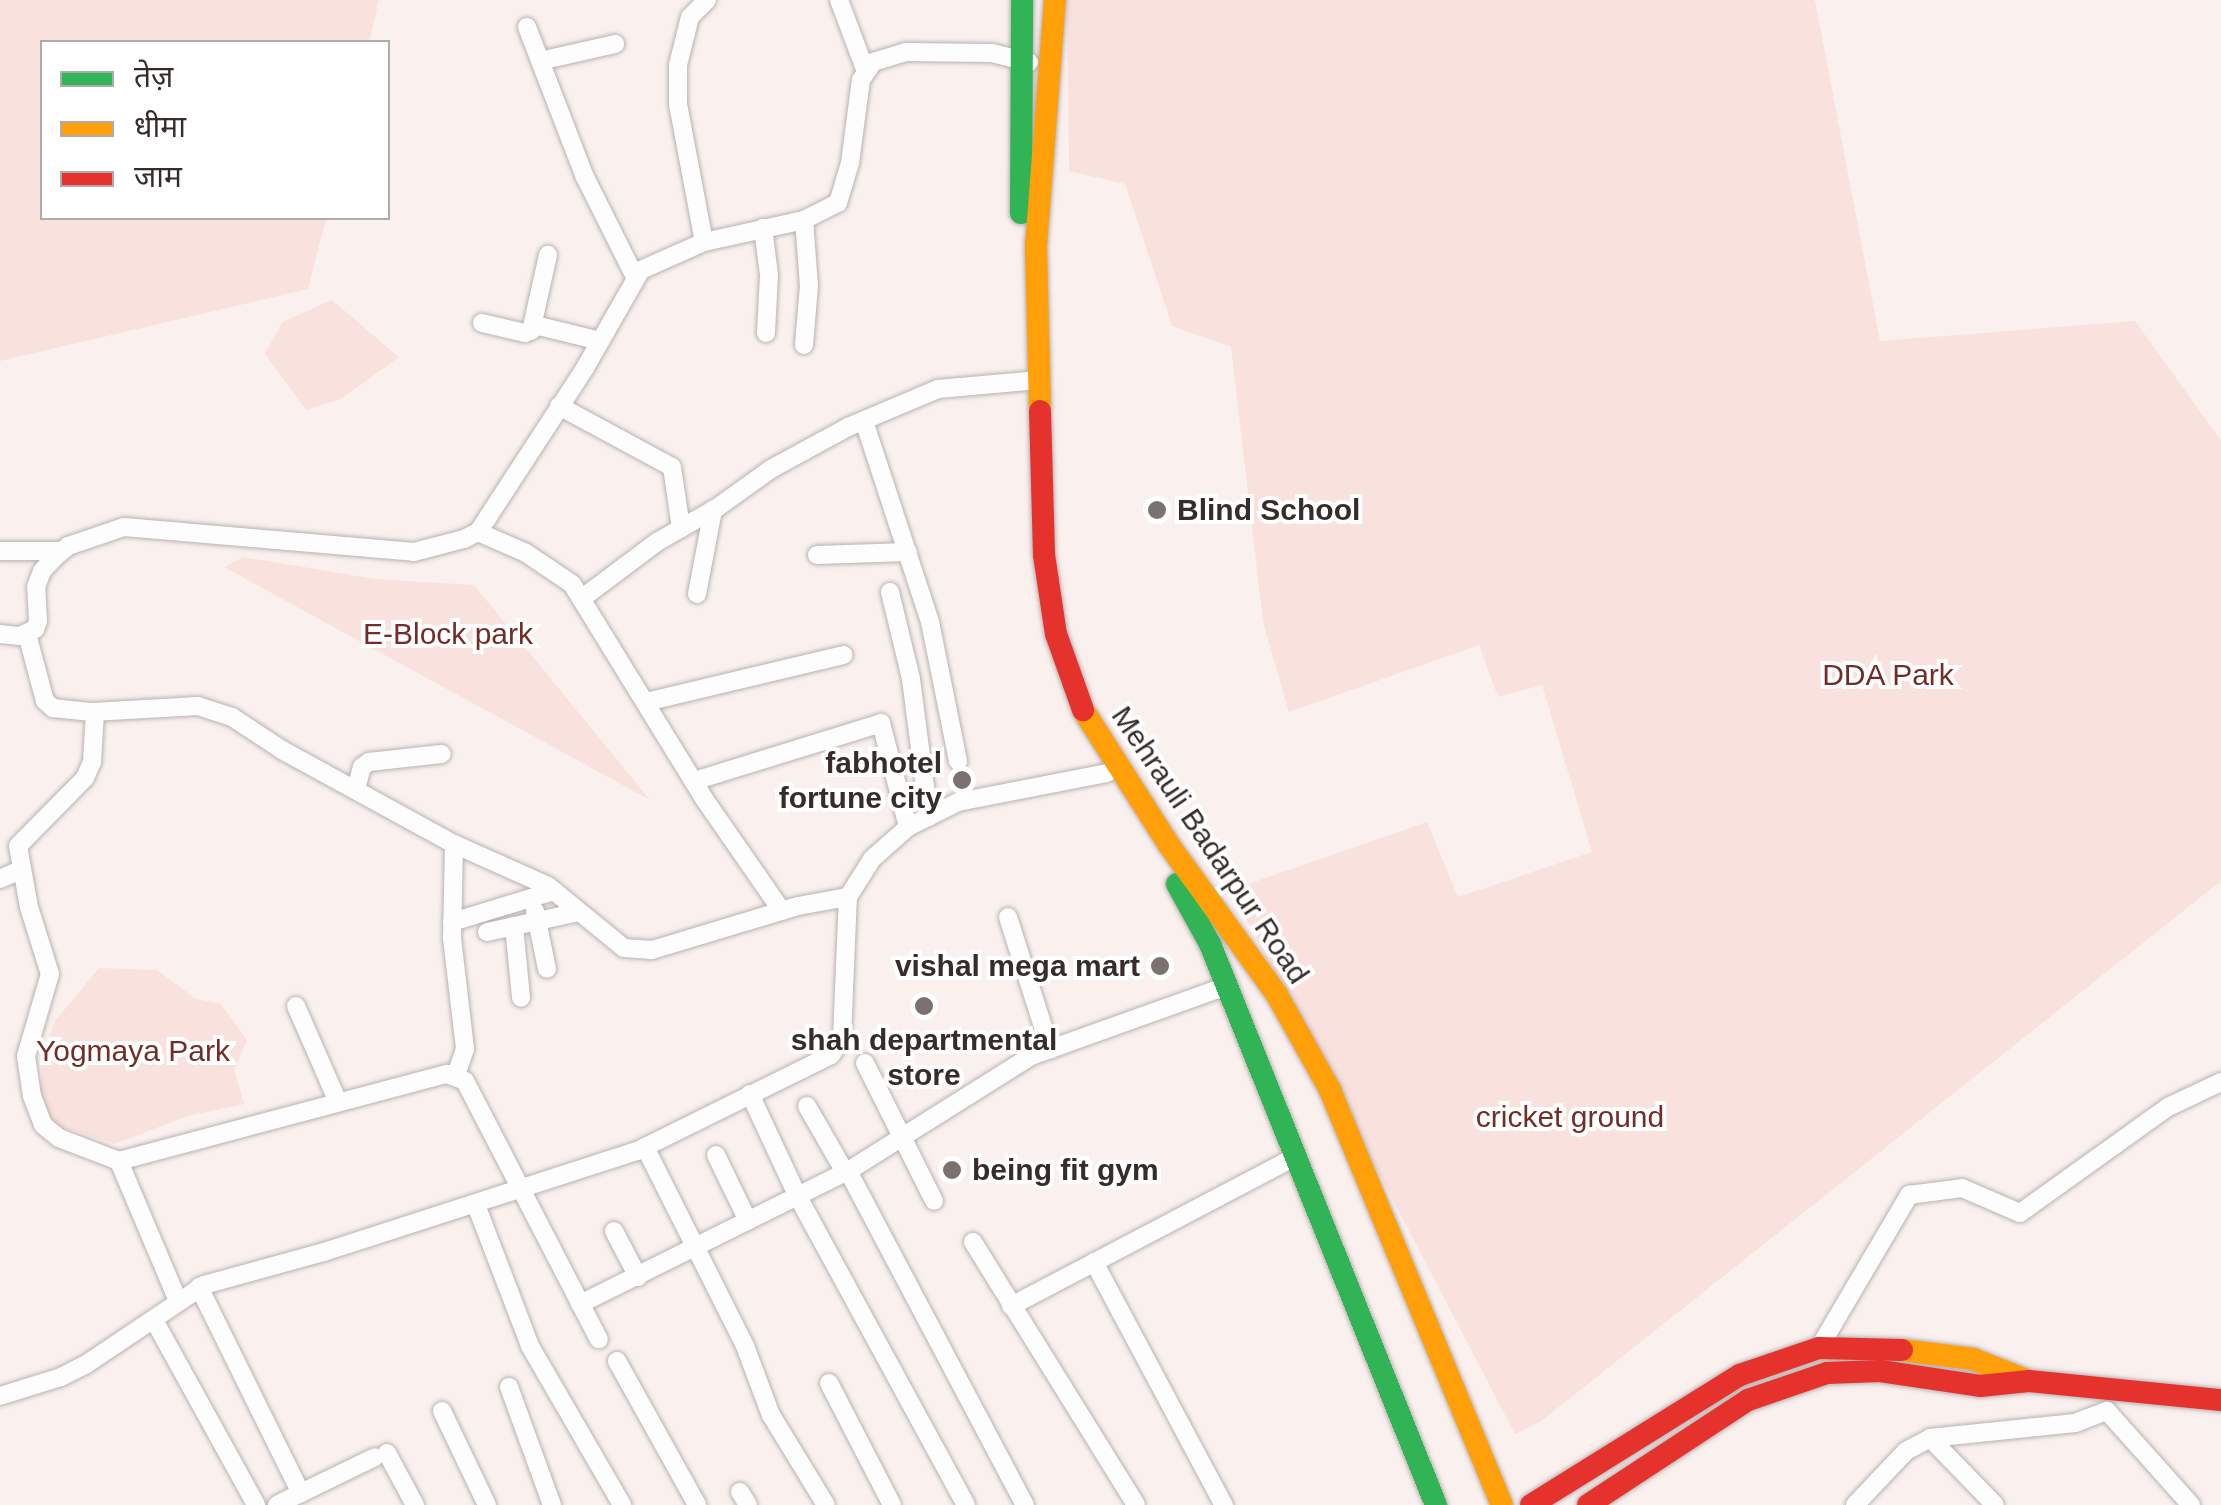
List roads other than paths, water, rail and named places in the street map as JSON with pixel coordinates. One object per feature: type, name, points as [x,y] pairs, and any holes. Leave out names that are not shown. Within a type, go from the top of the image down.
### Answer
[{"type":"main road","name":"Mehrauli Badarpur Road","points":[[1022,0],[1031,381],[1031,572],[1054,684],[1210,944],[1429,1502]]},
{"type":"main road","name":"Mehrauli Badarpur Road","points":[[1055,0],[1036,246],[1031,381],[1048,595],[1067,672],[1083,710],[1117,765],[1277,995],[1330,1090],[1502,1505]]},
{"type":"main road","points":[[1210,944],[1232,933]]},
{"type":"main road","points":[[1532,1505],[1740,1375],[1819,1348],[1924,1350],[1973,1359],[2028,1381]]},
{"type":"main road","points":[[1588,1505],[1716,1419],[1776,1388],[1806,1379],[1880,1370],[1980,1386],[2028,1381],[2221,1400]]},
{"type":"street","points":[[704,242],[678,104],[678,65],[690,17],[707,0]]},
{"type":"street","points":[[0,551],[62,551],[124,527],[414,552],[440,548],[478,532],[600,342],[635,276],[646,266],[704,242],[804,220],[828,210],[842,196],[865,69],[839,0]]},
{"type":"street","points":[[527,27],[585,177],[635,276]]},
{"type":"street","points":[[540,61],[615,44]]},
{"type":"street","points":[[865,69],[906,52],[982,52],[1022,58],[1048,69]]},
{"type":"street","points":[[804,220],[808,286],[804,346]]},
{"type":"street","points":[[763,228],[769,276],[766,333]]},
{"type":"street","points":[[531,331],[548,255]]},
{"type":"street","points":[[482,323],[531,331],[539,326],[600,342]]},
{"type":"street","points":[[581,599],[681,528],[806,448],[938,389],[1031,381]]},
{"type":"street","points":[[559,406],[672,467],[681,528]]},
{"type":"street","points":[[864,422],[937,646],[958,761]]},
{"type":"street","points":[[697,594],[713,510]]},
{"type":"street","points":[[478,532],[548,566],[572,584],[694,781],[782,911]]},
{"type":"street","points":[[0,634],[27,634],[38,621],[36,587],[42,571],[62,551]]},
{"type":"street","points":[[816,555],[908,552]]},
{"type":"street","points":[[890,592],[911,680],[929,817]]},
{"type":"street","points":[[27,634],[49,705],[96,712],[198,706],[216,711],[454,844],[554,891],[609,940],[640,952],[782,911],[848,897]]},
{"type":"street","points":[[646,702],[843,655]]},
{"type":"street","points":[[96,712],[90,770],[60,809],[20,842],[22,868],[50,974],[26,1056],[36,1110],[50,1133],[120,1162],[338,1102],[456,1075],[465,1081],[518,1190],[600,1339]]},
{"type":"street","points":[[694,781],[881,723],[908,827]]},
{"type":"street","points":[[356,789],[362,767],[369,762],[442,754]]},
{"type":"street","points":[[0,1396],[60,1377],[154,1320],[199,1287],[476,1205],[645,1146],[838,1047],[846,996],[843,943],[848,897],[872,859],[908,827],[958,802],[1107,774]]},
{"type":"street","points":[[454,844],[452,922],[465,1049],[456,1075]]},
{"type":"street","points":[[0,880],[22,868]]},
{"type":"street","points":[[452,922],[554,891]]},
{"type":"street","points":[[530,898],[548,969]]},
{"type":"street","points":[[487,932],[579,912]]},
{"type":"street","points":[[1008,918],[1050,1050]]},
{"type":"street","points":[[514,926],[521,998]]},
{"type":"street","points":[[580,1304],[697,1250],[846,1171],[900,1141],[1021,1062],[1228,986]]},
{"type":"street","points":[[296,1006],[338,1102]]},
{"type":"street","points":[[865,1063],[900,1141],[934,1201]]},
{"type":"street","points":[[1819,1348],[1908,1195],[1962,1188],[2020,1213],[2168,1107],[2221,1082]]},
{"type":"street","points":[[750,1094],[797,1195],[966,1505]]},
{"type":"street","points":[[807,1106],[846,1171],[1025,1505]]},
{"type":"street","points":[[645,1146],[744,1346],[771,1415],[826,1505]]},
{"type":"street","points":[[716,1155],[748,1221]]},
{"type":"street","points":[[1011,1306],[1295,1157]]},
{"type":"street","points":[[120,1162],[178,1301]]},
{"type":"street","points":[[476,1205],[530,1346],[622,1505]]},
{"type":"street","points":[[614,1231],[638,1277]]},
{"type":"street","points":[[972,1242],[1136,1505]]},
{"type":"street","points":[[1094,1262],[1224,1505]]},
{"type":"street","points":[[199,1287],[301,1493]]},
{"type":"street","points":[[154,1320],[256,1505]]},
{"type":"street","points":[[617,1361],[697,1505]]},
{"type":"street","points":[[829,1383],[892,1505]]},
{"type":"street","points":[[509,1387],[552,1505]]},
{"type":"street","points":[[1855,1505],[1906,1451],[1930,1438],[2075,1423],[2107,1411],[2191,1505]]},
{"type":"street","points":[[442,1412],[488,1505]]},
{"type":"street","points":[[1930,1438],[1995,1505]]},
{"type":"street","points":[[278,1505],[381,1455],[415,1505]]},
{"type":"place","name":"Blind School","points":[[1157,510]]},
{"type":"place","name":"fabhotel fortune city","points":[[962,780]]},
{"type":"place","name":"vishal mega mart","points":[[1160,966]]},
{"type":"place","name":"shah departmental store","points":[[924,1006]]},
{"type":"place","name":"being fit gym","points":[[952,1170]]},
{"type":"park label","name":"E-Block park","points":[[448,634]]},
{"type":"park label","name":"DDA Park","points":[[1888,675]]},
{"type":"park label","name":"Yogmaya Park","points":[[133,1051]]},
{"type":"park label","name":"cricket ground","points":[[1570,1117]]}]
